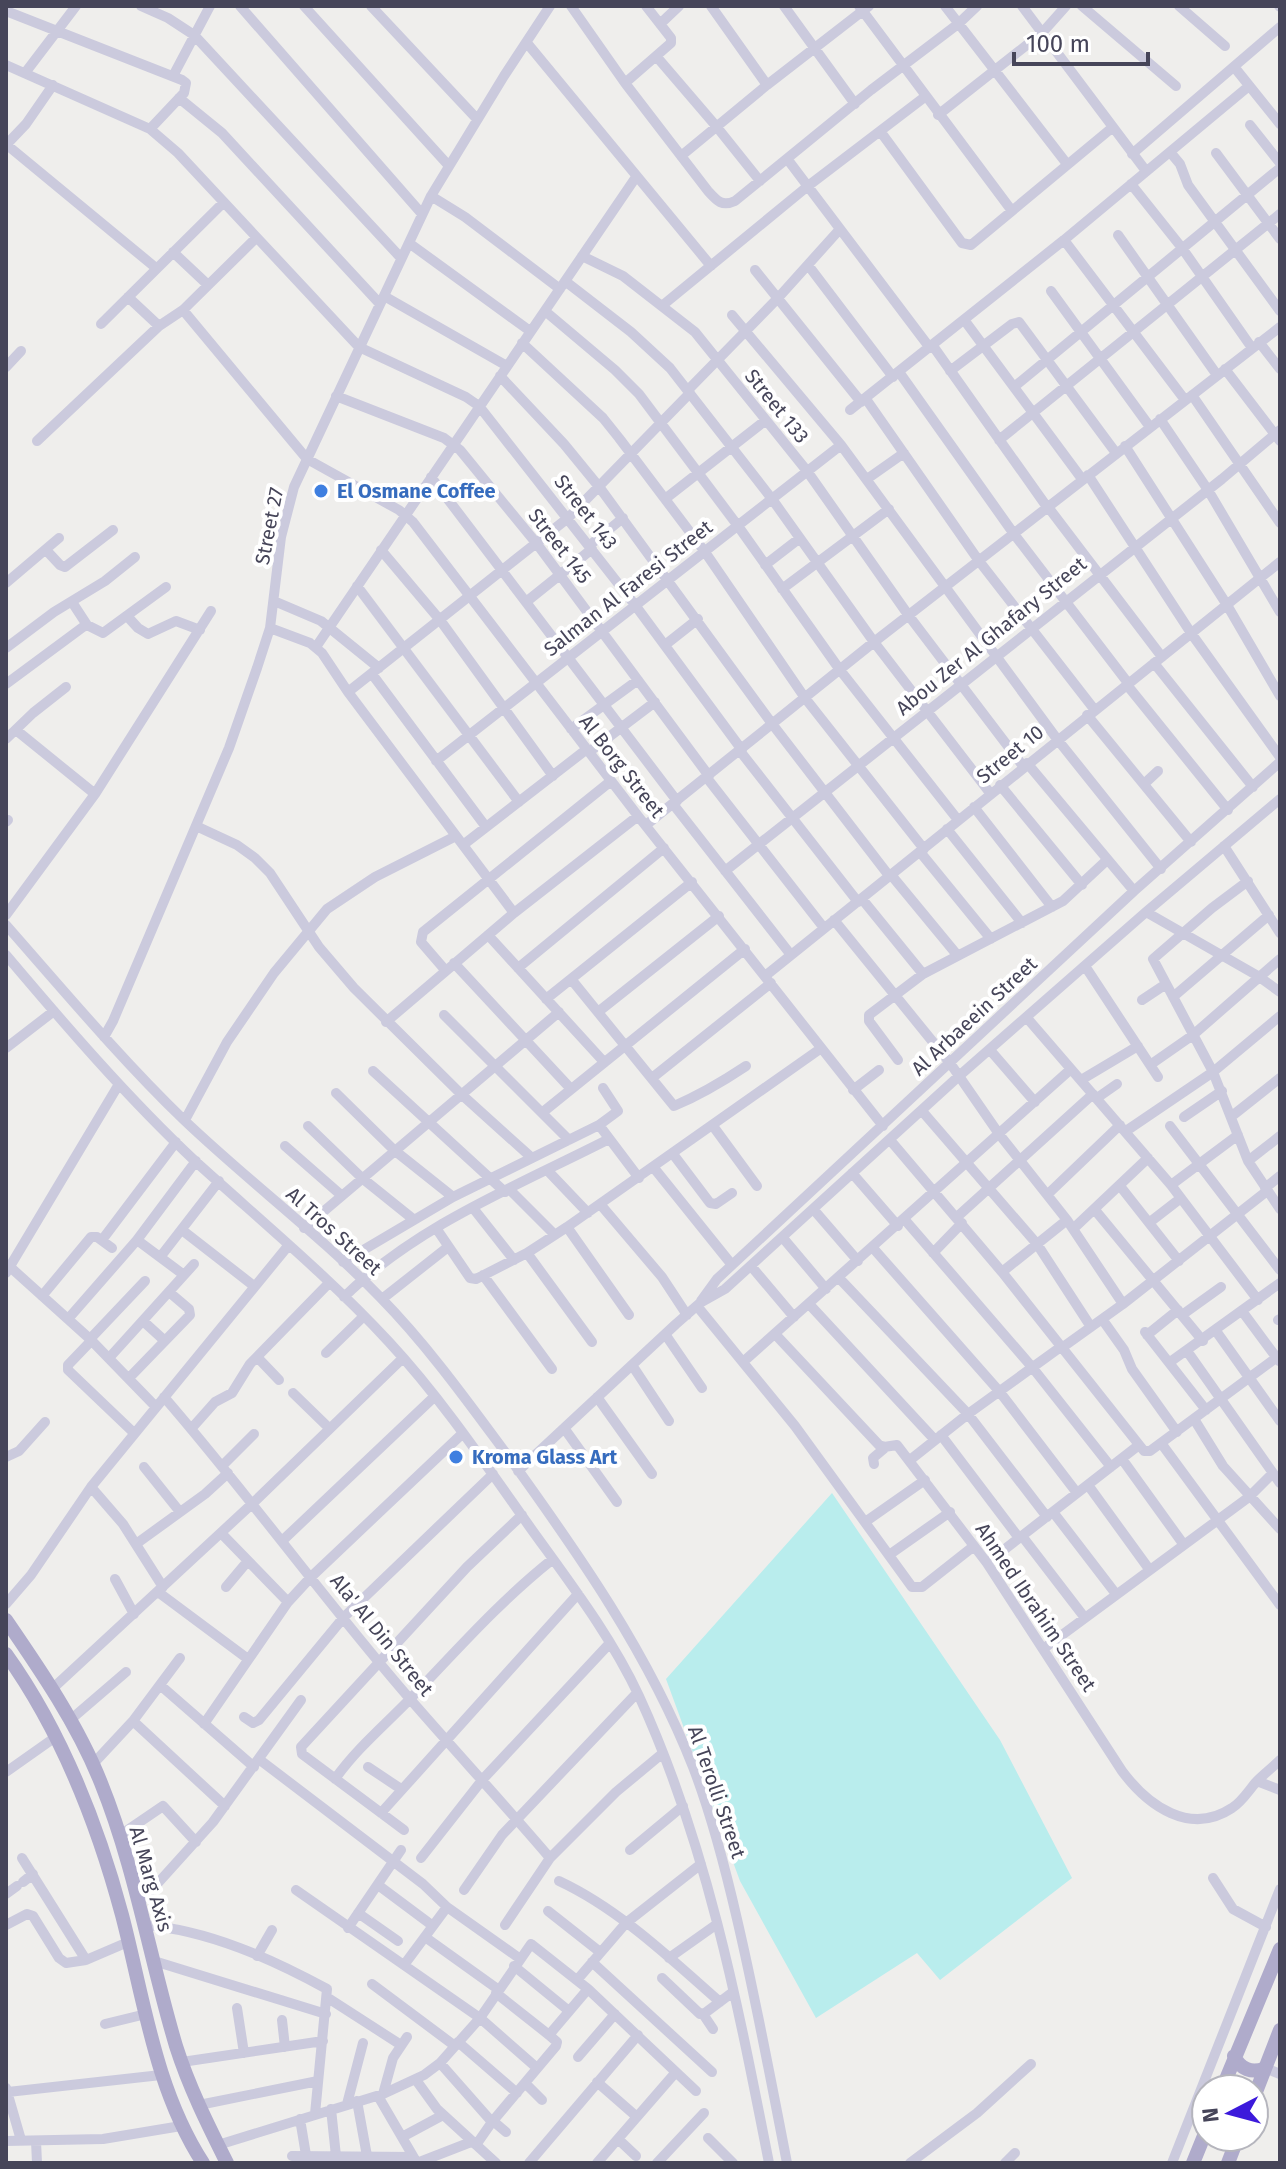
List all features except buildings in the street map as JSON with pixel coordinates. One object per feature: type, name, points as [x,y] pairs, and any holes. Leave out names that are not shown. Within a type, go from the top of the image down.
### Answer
[{"type":"main road","name":"Al Marg Axis","points":[[6,1620],[93,1764],[119,1836],[182,2062],[227,2163]]},
{"type":"main road","name":"Al Marg Axis","points":[[6,1654],[38,1702],[76,1778],[98,1837],[161,2075],[181,2126],[203,2163]]},
{"type":"main road","points":[[1228,2073],[1280,1949]]},
{"type":"main road","points":[[1263,2073],[1280,2030]]},
{"type":"main road","points":[[1234,2056],[1247,2070],[1265,2068]]},
{"type":"street","points":[[25,73],[76,6]]},
{"type":"street","points":[[141,6],[168,18],[194,35],[401,258]]},
{"type":"street","points":[[173,76],[210,6]]},
{"type":"street","points":[[240,6],[422,214]]},
{"type":"street","points":[[304,6],[449,166]]},
{"type":"street","points":[[371,6],[477,119]]},
{"type":"street","points":[[571,6],[681,156],[719,202],[727,205],[788,160],[977,6]]},
{"type":"street","points":[[625,83],[671,43],[671,38],[646,6]]},
{"type":"street","points":[[660,24],[679,6]]},
{"type":"street","points":[[711,6],[767,85]]},
{"type":"street","points":[[784,6],[855,104]]},
{"type":"street","points":[[945,6],[1067,164]]},
{"type":"street","points":[[1022,6],[1146,171]]},
{"type":"street","points":[[938,115],[1042,33],[1066,6]]},
{"type":"street","points":[[1082,6],[1176,86]]},
{"type":"street","points":[[1179,6],[1225,46]]},
{"type":"street","name":"Street 27","points":[[104,1037],[234,735],[270,628],[287,509],[307,459],[431,196],[546,8]]},
{"type":"street","points":[[681,156],[863,8],[938,115],[1012,211]]},
{"type":"street","points":[[6,11],[186,83],[187,88],[150,129]]},
{"type":"street","points":[[1132,154],[1280,27]]},
{"type":"street","points":[[527,43],[711,266]]},
{"type":"street","points":[[656,56],[760,181]]},
{"type":"street","points":[[7,66],[150,129],[178,153],[359,347]]},
{"type":"street","points":[[1235,68],[1280,124]]},
{"type":"street","points":[[53,85],[26,124],[6,145],[156,268]]},
{"type":"street","points":[[850,410],[965,321],[1249,86]]},
{"type":"street","points":[[663,305],[808,186],[926,96]]},
{"type":"street","points":[[179,98],[222,133],[382,300],[507,366]]},
{"type":"street","points":[[1014,387],[1249,194],[1280,163],[1250,125]]},
{"type":"street","points":[[880,131],[962,243],[971,245],[1113,127]]},
{"type":"street","points":[[1170,152],[1180,164],[1188,185],[1280,311]]},
{"type":"street","points":[[1216,153],[1280,239]]},
{"type":"street","points":[[788,160],[950,371],[1253,787]]},
{"type":"street","points":[[316,647],[636,177]]},
{"type":"street","points":[[1131,184],[1255,345],[1280,369]]},
{"type":"street","points":[[431,196],[651,349],[689,392],[772,499],[874,642],[990,793]]},
{"type":"street","points":[[101,324],[223,203]]},
{"type":"street","points":[[999,440],[1280,214]]},
{"type":"street","points":[[348,692],[537,544],[600,488],[840,229]]},
{"type":"street","points":[[1118,235],[1221,372],[1278,435]]},
{"type":"street","points":[[37,441],[159,326],[183,310],[256,238]]},
{"type":"street","points":[[1064,240],[1240,463],[1280,523]]},
{"type":"street","points":[[409,243],[530,331]]},
{"type":"street","points":[[173,252],[208,285]]},
{"type":"street","name":"Street 133","points":[[582,256],[623,276],[695,332],[807,471],[909,616],[1025,765],[1134,891]]},
{"type":"street","points":[[808,265],[896,374],[1128,684],[1228,810]]},
{"type":"street","points":[[755,270],[904,453],[1090,712],[1191,842]]},
{"type":"street","points":[[1051,291],[1150,427]]},
{"type":"street","points":[[128,297],[159,326]]},
{"type":"street","points":[[183,310],[307,459]]},
{"type":"street","points":[[545,311],[622,376],[661,423],[840,670],[958,820]]},
{"type":"street","points":[[732,315],[841,445],[1057,739],[1161,869]]},
{"type":"street","points":[[965,321],[1136,545],[1191,633],[1280,760]]},
{"type":"street","points":[[950,371],[1012,324],[1023,324],[1067,386],[1171,517],[1280,696]]},
{"type":"street","points":[[646,825],[874,642],[1280,327]]},
{"type":"street","points":[[522,343],[603,418],[705,552],[805,698],[859,763],[991,939]]},
{"type":"street","name":"Street 143","points":[[359,347],[479,406],[591,547],[792,818],[923,974]]},
{"type":"street","points":[[6,367],[21,351]]},
{"type":"street","points":[[500,376],[564,444],[600,488],[773,725],[891,877],[958,956]]},
{"type":"street","name":"Street 145","points":[[336,396],[453,443],[537,544],[708,777],[824,928]]},
{"type":"street","points":[[1160,419],[1208,490],[1280,612]]},
{"type":"street","points":[[665,499],[766,420]]},
{"type":"street","name":"Abou Zer Al Ghafary Street","points":[[725,871],[1278,435]]},
{"type":"street","name":"Salman Al Faresi Street","points":[[436,761],[841,445]]},
{"type":"street","points":[[867,479],[904,453]]},
{"type":"street","name":"Al Borg Street","points":[[307,459],[405,515],[883,1126]]},
{"type":"street","points":[[431,477],[605,704],[725,871],[791,955]]},
{"type":"street","points":[[782,589],[889,509]]},
{"type":"street","points":[[526,602],[623,518]]},
{"type":"street","points":[[46,550],[65,567],[113,530]]},
{"type":"street","points":[[6,583],[59,538]]},
{"type":"street","points":[[765,565],[800,538]]},
{"type":"street","points":[[381,550],[440,620],[553,776]]},
{"type":"street","points":[[6,648],[135,557]]},
{"type":"street","name":"Street 10","points":[[652,1078],[768,980],[791,955],[1280,562]]},
{"type":"street","points":[[357,586],[519,802]]},
{"type":"street","points":[[72,602],[87,625],[103,633],[166,587]]},
{"type":"street","points":[[274,601],[329,626],[376,671],[436,761],[486,827]]},
{"type":"street","points":[[6,915],[95,794],[211,611]]},
{"type":"street","points":[[127,616],[148,634],[176,621],[200,630]]},
{"type":"street","points":[[665,645],[698,619]]},
{"type":"street","points":[[6,684],[87,625]]},
{"type":"street","points":[[270,628],[316,647],[514,913]]},
{"type":"street","points":[[571,729],[638,680]]},
{"type":"street","points":[[6,739],[66,687]]},
{"type":"street","points":[[185,1120],[227,1042],[274,973],[327,909],[350,892],[486,827],[655,702]]},
{"type":"street","points":[[16,730],[95,794]]},
{"type":"street","name":"Al Arbaeein Street","points":[[699,1305],[717,1279],[1134,891],[1228,810],[1280,760]]},
{"type":"street","points":[[1144,784],[1158,771]]},
{"type":"street","points":[[571,1089],[526,1040],[421,942],[421,935],[611,781]]},
{"type":"street","points":[[1000,785],[1082,885]]},
{"type":"street","name":"Al Arbaeein Street","points":[[518,1471],[665,1334],[751,1266],[959,1076],[1280,799]]},
{"type":"street","points":[[974,807],[1052,907]]},
{"type":"street","points":[[386,1022],[514,913],[638,816]]},
{"type":"street","points":[[196,826],[237,845],[255,858],[276,882],[336,968],[386,1022],[532,1158]]},
{"type":"street","points":[[947,829],[1022,923]]},
{"type":"street","points":[[1224,846],[1280,933]]},
{"type":"street","points":[[518,968],[664,848]]},
{"type":"street","points":[[898,1060],[868,1019],[869,1015],[923,974],[1052,907],[1082,885],[1107,860]]},
{"type":"street","points":[[1248,881],[1153,959],[1222,1091],[1248,1161],[1280,1209]]},
{"type":"street","points":[[546,999],[692,882]]},
{"type":"street","points":[[1146,912],[1258,976],[1280,992]]},
{"type":"street","points":[[1173,997],[1269,915]]},
{"type":"street","points":[[598,1012],[719,916]]},
{"type":"street","points":[[834,920],[950,1063],[999,1134],[1048,1194],[1123,1304]]},
{"type":"street","points":[[6,925],[104,1037]]},
{"type":"street","points":[[488,935],[604,1062]]},
{"type":"street","points":[[543,1112],[745,949]]},
{"type":"street","points":[[6,955],[54,1011],[6,1048]]},
{"type":"street","points":[[1150,1065],[1193,1035],[1280,959]]},
{"type":"street","points":[[1085,966],[1158,1077]]},
{"type":"street","points":[[571,979],[673,1105],[694,1095],[704,1094],[746,1066]]},
{"type":"street","points":[[1142,1000],[1166,984]]},
{"type":"street","name":"Al Tros Street","points":[[54,1011],[176,1142],[364,1316],[403,1358],[493,1474]]},
{"type":"street","points":[[304,1228],[559,1012]]},
{"type":"street","points":[[444,1015],[569,1140]]},
{"type":"street","points":[[1048,1194],[1123,1128],[1213,1072],[1280,1016]]},
{"type":"street","points":[[1027,1018],[1171,1185],[1258,1300]]},
{"type":"street","name":"Al Tros Street","points":[[104,1037],[185,1120],[382,1299],[449,1378],[518,1471]]},
{"type":"street","points":[[1081,1080],[1138,1046]]},
{"type":"street","points":[[436,1228],[470,1278],[479,1277],[527,1253],[588,1213],[820,1049]]},
{"type":"street","points":[[990,1050],[1035,1102]]},
{"type":"street","points":[[743,1362],[1071,1069]]},
{"type":"street","points":[[853,1090],[879,1070]]},
{"type":"street","points":[[373,1071],[555,1235]]},
{"type":"street","points":[[1232,1116],[1280,1078]]},
{"type":"street","points":[[119,1084],[8,1269],[68,1319],[156,1407]]},
{"type":"street","points":[[933,1253],[991,1188],[1095,1096],[1117,1084]]},
{"type":"street","points":[[343,1262],[453,1197],[599,1125],[619,1110],[603,1088]]},
{"type":"street","points":[[1184,1117],[1222,1091]]},
{"type":"street","points":[[336,1093],[394,1150],[453,1197]]},
{"type":"street","points":[[922,1111],[1037,1244],[1091,1327]]},
{"type":"street","points":[[599,1125],[639,1178]]},
{"type":"street","points":[[308,1126],[362,1178],[413,1219]]},
{"type":"street","points":[[713,1126],[757,1186]]},
{"type":"street","points":[[1170,1126],[1280,1270]]},
{"type":"street","points":[[1171,1185],[1238,1135]]},
{"type":"street","points":[[1248,1161],[1280,1136]]},
{"type":"street","points":[[344,1297],[362,1279],[436,1228],[609,1139]]},
{"type":"street","points":[[890,1140],[960,1220],[1144,1451],[1148,1452],[1279,1359],[1242,1311]]},
{"type":"street","points":[[102,1240],[176,1142]]},
{"type":"street","points":[[285,1146],[341,1195]]},
{"type":"street","points":[[673,1154],[710,1203],[716,1204],[732,1193]]},
{"type":"street","points":[[1002,1272],[1037,1244],[1095,1210],[1148,1158]]},
{"type":"street","points":[[68,1319],[137,1240],[196,1161]]},
{"type":"street","points":[[654,1168],[732,1265]]},
{"type":"street","points":[[548,1171],[588,1213]]},
{"type":"street","points":[[852,1173],[933,1253],[1032,1367],[1111,1467]]},
{"type":"street","points":[[910,1460],[999,1391],[1123,1304],[1238,1214],[1280,1176]]},
{"type":"street","points":[[161,1256],[219,1181]]},
{"type":"street","points":[[1120,1186],[1179,1261]]},
{"type":"street","points":[[1150,1222],[1181,1198]]},
{"type":"street","points":[[600,1204],[662,1277],[687,1315]]},
{"type":"street","points":[[473,1208],[514,1260]]},
{"type":"street","points":[[814,1210],[858,1261]]},
{"type":"street","points":[[1095,1210],[1203,1341]]},
{"type":"street","points":[[567,1227],[629,1315]]},
{"type":"street","points":[[182,1230],[254,1286]]},
{"type":"street","points":[[42,1296],[88,1240],[94,1237],[112,1248]]},
{"type":"street","points":[[783,1238],[826,1289]]},
{"type":"street","points":[[137,1240],[184,1275]]},
{"type":"street","points":[[6,1604],[31,1575],[91,1487],[288,1246]]},
{"type":"street","points":[[382,1299],[448,1247]]},
{"type":"street","points":[[873,1248],[999,1391],[1077,1493]]},
{"type":"street","points":[[527,1253],[592,1342]]},
{"type":"street","points":[[109,1358],[194,1264]]},
{"type":"street","points":[[751,1266],[794,1317]]},
{"type":"street","points":[[479,1277],[552,1369]]},
{"type":"street","points":[[839,1278],[968,1414],[1116,1594]]},
{"type":"street","points":[[134,1433],[68,1370],[68,1365],[145,1281]]},
{"type":"street","points":[[191,1429],[215,1402],[232,1393],[257,1357],[329,1283]]},
{"type":"street","points":[[1170,1362],[1280,1283]]},
{"type":"street","points":[[1206,1410],[1146,1334],[1221,1287]]},
{"type":"street","points":[[129,1378],[191,1313],[169,1292]]},
{"type":"street","points":[[809,1304],[938,1438],[1085,1618]]},
{"type":"street","points":[[699,1305],[795,1426],[912,1587],[922,1587],[974,1546]]},
{"type":"street","points":[[326,1353],[364,1316]]},
{"type":"street","points":[[1102,1319],[1124,1350],[1132,1369],[1177,1432]]},
{"type":"street","points":[[143,1321],[165,1341]]},
{"type":"street","points":[[1216,1331],[1280,1421]]},
{"type":"street","points":[[665,1334],[702,1388]]},
{"type":"street","name":"Ahmed Ibrahim Street","points":[[775,1334],[879,1445],[886,1447],[896,1444],[910,1460],[987,1563],[1122,1771],[1139,1792],[1157,1807],[1186,1819],[1202,1820],[1220,1815],[1235,1806],[1257,1781],[1275,1772],[1280,1760]]},
{"type":"street","points":[[1043,1649],[1149,1569],[1277,1479],[1187,1351]]},
{"type":"street","points":[[257,1357],[279,1380]]},
{"type":"street","points":[[51,1690],[253,1503],[403,1358]]},
{"type":"street","points":[[632,1365],[669,1421]]},
{"type":"street","points":[[293,1393],[329,1428]]},
{"type":"street","name":"Ala' Al Din Street","points":[[164,1397],[410,1699],[550,1858]]},
{"type":"street","points":[[282,1541],[434,1397]]},
{"type":"street","points":[[597,1397],[652,1474]]},
{"type":"street","points":[[1194,1419],[1223,1466],[1280,1529]]},
{"type":"street","points":[[6,1457],[19,1451],[45,1422]]},
{"type":"street","points":[[564,1428],[617,1502]]},
{"type":"street","points":[[136,1544],[180,1512],[225,1469],[254,1434]]},
{"type":"street","points":[[204,1724],[288,1602],[462,1434]]},
{"type":"street","points":[[1161,1443],[1186,1481],[1278,1596]]},
{"type":"street","points":[[987,1563],[1139,1445]]},
{"type":"street","points":[[874,1464],[873,1458],[886,1447]]},
{"type":"street","points":[[1122,1459],[1184,1545]]},
{"type":"street","points":[[144,1467],[180,1512]]},
{"type":"street","name":"Al Terolli Street","points":[[518,1471],[576,1553],[613,1613],[669,1711],[693,1766],[713,1823],[753,1990],[787,2163]]},
{"type":"street","points":[[244,1717],[253,1723],[259,1720],[344,1617],[493,1474]]},
{"type":"street","name":"Al Terolli Street","points":[[493,1474],[610,1643],[637,1693],[663,1753],[683,1806],[717,1924],[767,2162]]},
{"type":"street","points":[[865,1522],[925,1480]]},
{"type":"street","points":[[1088,1485],[1149,1569]]},
{"type":"street","points":[[91,1487],[123,1524],[161,1589],[248,1659]]},
{"type":"street","points":[[889,1555],[950,1512]]},
{"type":"street","points":[[404,1830],[300,1750],[467,1567],[522,1515]]},
{"type":"street","points":[[221,1533],[288,1602]]},
{"type":"street","points":[[335,1779],[362,1745],[410,1699],[490,1613],[553,1559]]},
{"type":"street","points":[[226,1587],[247,1562]]},
{"type":"street","points":[[115,1579],[134,1614]]},
{"type":"street","points":[[381,1813],[578,1594]]},
{"type":"street","points":[[598,1625],[613,1613]]},
{"type":"street","points":[[421,1858],[483,1779],[610,1643]]},
{"type":"street","points":[[93,1764],[133,1721],[180,1658]]},
{"type":"street","points":[[69,1721],[126,1672]]},
{"type":"street","points":[[160,1685],[204,1724],[432,1891],[447,1907],[517,1962],[569,2011]]},
{"type":"street","points":[[464,1890],[497,1840],[637,1693]]},
{"type":"street","points":[[139,1904],[225,1806],[301,1700]]},
{"type":"street","points":[[133,1721],[225,1806]]},
{"type":"street","points":[[6,1772],[57,1736]]},
{"type":"street","points":[[505,1925],[550,1858],[623,1785],[663,1753]]},
{"type":"street","points":[[368,1767],[401,1789]]},
{"type":"street","points":[[1257,1781],[1280,1790]]},
{"type":"street","points":[[119,1836],[161,1806],[170,1795]]},
{"type":"street","points":[[161,1806],[196,1842]]},
{"type":"street","points":[[630,1850],[683,1806]]},
{"type":"street","points":[[348,1928],[401,1850]]},
{"type":"street","points":[[22,1858],[86,1960]]},
{"type":"street","points":[[577,1980],[626,1923],[701,1864]]},
{"type":"street","points":[[6,1894],[33,1874]]},
{"type":"street","points":[[1213,1878],[1233,1909],[1266,1927]]},
{"type":"street","points":[[559,1881],[626,1923],[720,2002]]},
{"type":"street","points":[[378,1885],[433,1926]]},
{"type":"street","points":[[1172,2163],[1280,1889]]},
{"type":"street","points":[[296,1890],[480,2018],[537,2068]]},
{"type":"street","points":[[404,1965],[447,1907]]},
{"type":"street","points":[[548,1911],[600,1952]]},
{"type":"street","points":[[358,1913],[398,1941]]},
{"type":"street","points":[[6,1925],[30,1914],[62,1962],[71,1964],[128,1942]]},
{"type":"street","points":[[669,1958],[717,1924]]},
{"type":"street","points":[[144,1925],[198,1934],[257,1956],[326,1988],[328,1998],[315,2114]]},
{"type":"street","points":[[257,1956],[272,1930]]},
{"type":"street","points":[[292,2156],[367,2156],[416,2161],[474,2144],[557,2045],[498,1992],[425,1937]]},
{"type":"street","points":[[218,2145],[380,2095],[416,2080],[440,2063],[480,2018],[533,1943],[588,1989],[696,2091]]},
{"type":"street","points":[[154,1961],[326,2014]]},
{"type":"street","points":[[592,1962],[712,2072]]},
{"type":"street","points":[[662,1978],[698,2013],[703,2014],[713,2029]]},
{"type":"street","points":[[372,1984],[457,2044],[517,2093]]},
{"type":"street","points":[[549,2035],[588,1989]]},
{"type":"street","points":[[703,2014],[733,1992]]},
{"type":"street","points":[[328,1998],[404,2041],[388,2070],[380,2095],[416,2161]]},
{"type":"street","points":[[237,2008],[244,2053]]},
{"type":"street","points":[[105,2024],[146,2014]]},
{"type":"street","points":[[578,2057],[615,2014]]},
{"type":"street","points":[[282,2020],[285,2047]]},
{"type":"street","points":[[529,2163],[638,2035]]},
{"type":"street","points":[[182,2062],[323,2041]]},
{"type":"street","points":[[363,2043],[352,2103],[367,2156]]},
{"type":"street","points":[[440,2063],[506,2132]]},
{"type":"street","points":[[910,2163],[988,2104],[1031,2064]]},
{"type":"street","points":[[1265,2068],[1280,2074]]},
{"type":"street","points":[[597,2163],[676,2072]]},
{"type":"street","points":[[21,2140],[7,2090],[161,2075]]},
{"type":"street","points":[[416,2080],[431,2103],[496,2163]]},
{"type":"street","points":[[199,2105],[318,2081]]},
{"type":"street","points":[[597,2082],[637,2117]]},
{"type":"street","points":[[525,2083],[542,2100]]},
{"type":"street","points":[[331,2109],[336,2156]]},
{"type":"street","points":[[657,2163],[704,2113]]},
{"type":"street","points":[[402,2137],[443,2115]]},
{"type":"street","points":[[300,2119],[306,2155]]},
{"type":"street","points":[[6,2141],[103,2139],[181,2126]]},
{"type":"street","points":[[708,2138],[733,2163]]},
{"type":"street","points":[[618,2139],[636,2156]]},
{"type":"street","points":[[36,2141],[37,2163]]},
{"type":"street","points":[[1005,2163],[1015,2153]]},
{"type":"shaded area","points":[[832,1493],[1000,1740],[1072,1878],[940,1980],[917,1953],[816,2018],[740,1881],[666,1679]]},
{"type":"place","name":"El Osmane Coffee","points":[[321,491]]},
{"type":"place","name":"Kroma Glass Art","points":[[456,1457]]}]
